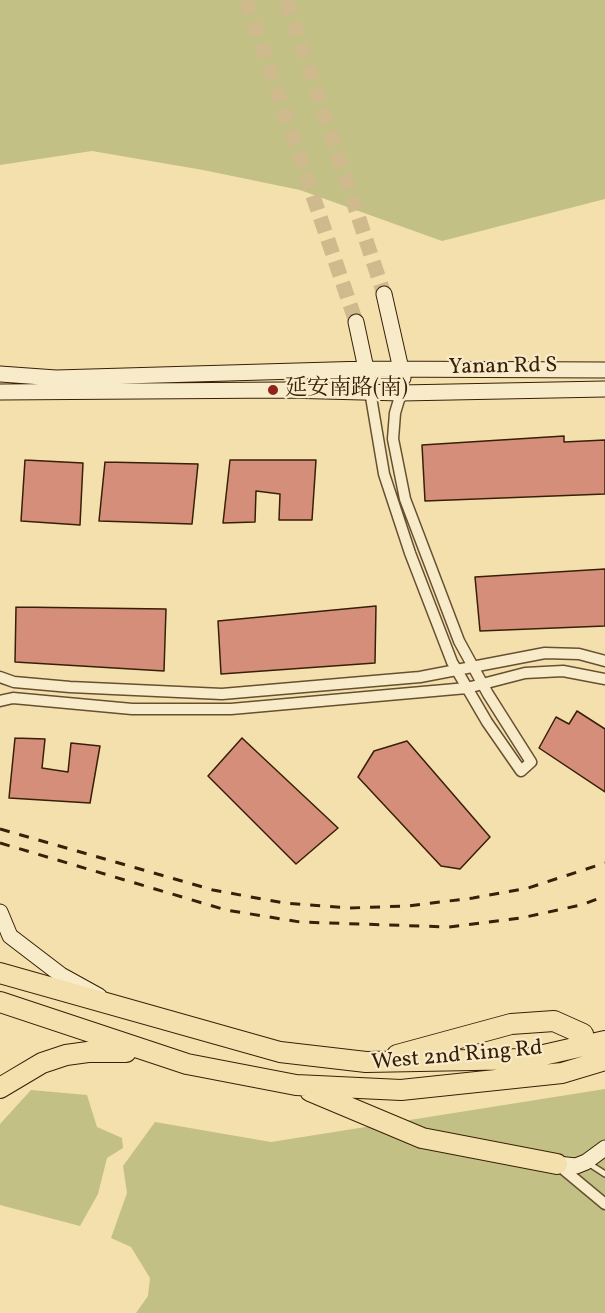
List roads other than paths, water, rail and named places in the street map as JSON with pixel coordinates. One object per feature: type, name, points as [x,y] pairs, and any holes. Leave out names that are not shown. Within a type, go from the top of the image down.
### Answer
[{"type":"highway","name":"West 2nd Ring Rd","points":[[0,973],[280,1052],[366,1062],[526,1059],[605,1041]]},
{"type":"highway","name":"West 2nd Ring Rd","points":[[0,1002],[187,1064],[296,1085],[401,1090],[562,1072],[605,1060]]},
{"type":"highway","points":[[366,1062],[511,1024],[554,1021],[583,1034]]},
{"type":"highway","points":[[0,1088],[42,1063],[66,1055],[111,1051],[153,1054]]},
{"type":"highway","points":[[296,1085],[422,1138],[557,1164]]},
{"type":"street","points":[[356,322],[384,474],[410,554],[458,671],[487,722],[521,771],[531,762],[483,685],[459,641],[405,499],[393,439],[395,413],[401,393],[403,371],[384,294]]},
{"type":"street","points":[[0,374],[56,378],[366,369],[403,371],[605,370]]},
{"type":"street","name":"Yanan Rd S","points":[[0,392],[370,391],[401,393],[605,389]]},
{"type":"street","points":[[0,677],[14,682],[70,687],[222,694],[420,677],[474,669],[546,653],[579,654],[605,661]]},
{"type":"street","points":[[0,701],[13,698],[132,709],[231,709],[467,688],[525,673],[563,671],[605,679]]},
{"type":"street","points":[[0,912],[10,936],[61,975],[111,1004]]},
{"type":"street","points":[[557,1164],[576,1166],[586,1162],[605,1148]]},
{"type":"street","points":[[557,1164],[605,1204]]},
{"type":"lane","points":[[586,1162],[605,1174]]},
{"type":"tunnel","points":[[246,0],[356,322]]},
{"type":"tunnel","points":[[286,0],[384,294]]},
{"type":"railway","points":[[0,829],[213,890],[284,903],[349,908],[408,906],[473,898],[528,888],[605,863]]},
{"type":"railway","points":[[0,843],[226,910],[300,922],[449,927],[521,918],[581,905],[605,896]]},
{"type":"place","name":"延安南路(南)","points":[[273,390]]}]
